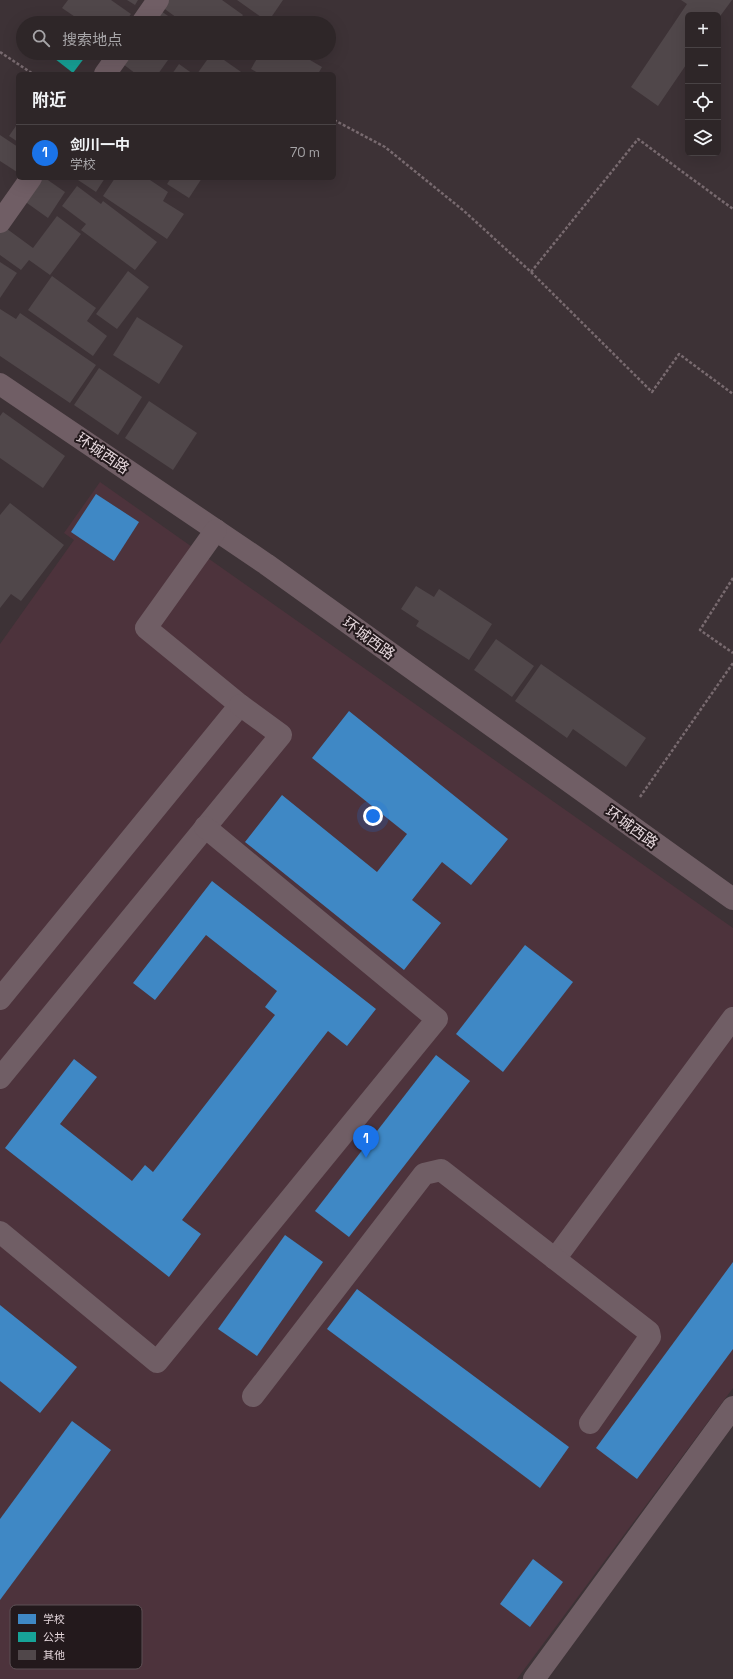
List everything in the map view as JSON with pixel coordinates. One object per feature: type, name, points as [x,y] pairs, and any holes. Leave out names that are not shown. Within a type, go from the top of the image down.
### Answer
[{"type":"street","points":[[147,16],[158,0]]},
{"type":"street","points":[[107,72],[115,60]]},
{"type":"street","points":[[0,222],[30,180]]},
{"type":"street","name":"环城西路","points":[[0,384],[273,569],[733,899]]},
{"type":"street","points":[[0,1078],[281,735],[240,705],[146,628],[216,530]]},
{"type":"street","points":[[0,998],[240,705]]},
{"type":"street","points":[[0,1232],[157,1362],[437,1019],[205,827]]},
{"type":"street","points":[[555,1259],[733,1018]]},
{"type":"street","points":[[253,1396],[424,1174],[441,1170],[649,1332],[650,1337],[590,1423]]},
{"type":"street","points":[[534,1679],[733,1407]]},
{"type":"path","points":[[0,52],[30,72]]},
{"type":"path","points":[[336,121],[385,147],[464,211],[531,272],[652,392],[679,354],[733,394]]},
{"type":"path","points":[[531,272],[638,139],[733,209]]},
{"type":"path","points":[[733,578],[700,630],[733,653]]},
{"type":"path","points":[[624,820],[733,663]]},
{"type":"shaded area","points":[[100,482],[733,928],[733,1388],[517,1679],[0,1679],[0,644],[74,540],[64,533]]},
{"type":"building: 学校","points":[[96,494],[139,522],[114,561],[71,532]]},
{"type":"building: 学校","points":[[349,711],[508,839],[471,885],[442,862],[412,900],[441,923],[404,970],[245,842],[282,795],[377,872],[407,834],[312,758]]},
{"type":"building: 学校","points":[[212,881],[376,1009],[347,1046],[328,1031],[182,1220],[201,1234],[169,1277],[5,1148],[74,1059],[97,1077],[60,1124],[132,1181],[145,1165],[153,1172],[275,1015],[265,1007],[277,991],[206,935],[155,1000],[133,983]]},
{"type":"building: 学校","points":[[525,945],[573,982],[503,1072],[456,1034]]},
{"type":"building: 学校","points":[[436,1055],[470,1081],[349,1237],[315,1211]]},
{"type":"building: 学校","points":[[285,1235],[323,1262],[257,1356],[218,1329]]},
{"type":"building: 学校","points":[[733,1262],[733,1349],[637,1479],[596,1448]]},
{"type":"building: 学校","points":[[357,1289],[569,1447],[540,1488],[327,1329]]},
{"type":"building: 学校","points":[[0,1305],[77,1367],[40,1413],[0,1381]]},
{"type":"building: 学校","points":[[72,1421],[111,1450],[0,1600],[0,1519]]},
{"type":"building: 学校","points":[[533,1559],[563,1582],[530,1627],[500,1604]]},
{"type":"building: 公共","points":[[56,60],[83,60],[74,72]]},
{"type":"building: 其他","points":[[68,0],[111,0],[131,14],[129,16],[74,16],[62,8]]},
{"type":"building: 其他","points":[[127,0],[138,0],[135,5]]},
{"type":"building: 其他","points":[[166,0],[222,0],[243,15],[174,16],[162,7]]},
{"type":"building: 其他","points":[[237,0],[283,0],[272,16],[260,16]]},
{"type":"building: 其他","points":[[681,0],[732,0],[721,15],[721,12],[685,12],[685,66],[658,106],[631,87],[687,4]]},
{"type":"building: 其他","points":[[161,11],[168,16],[157,16]]},
{"type":"building: 其他","points":[[126,60],[168,60],[159,72],[133,72],[123,64]]},
{"type":"building: 其他","points":[[207,60],[224,60],[241,72],[198,72]]},
{"type":"building: 其他","points":[[256,60],[310,60],[322,67],[319,72],[256,72],[251,69]]},
{"type":"building: 其他","points":[[179,64],[190,72],[173,72]]},
{"type":"building: 其他","points":[[16,126],[16,141],[9,136]]},
{"type":"building: 其他","points":[[0,135],[16,146],[16,171],[0,161]]},
{"type":"building: 其他","points":[[32,180],[48,180],[65,192],[48,218],[20,198]]},
{"type":"building: 其他","points":[[78,180],[104,180],[96,192]]},
{"type":"building: 其他","points":[[114,180],[150,180],[168,192],[163,201],[184,214],[167,239],[103,196]]},
{"type":"building: 其他","points":[[170,180],[201,180],[189,198],[167,184]]},
{"type":"building: 其他","points":[[77,186],[101,204],[103,201],[157,242],[135,270],[81,230],[86,224],[62,206]]},
{"type":"building: 其他","points":[[57,216],[81,234],[50,275],[29,260],[21,270],[0,255],[0,230],[3,226],[33,248]]},
{"type":"building: 其他","points":[[0,262],[17,273],[0,298]]},
{"type":"building: 其他","points":[[128,271],[149,287],[117,329],[96,314]]},
{"type":"building: 其他","points":[[52,276],[96,308],[87,321],[107,336],[93,356],[28,310]]},
{"type":"building: 其他","points":[[0,309],[16,319],[20,313],[96,365],[70,403],[0,356]]},
{"type":"building: 其他","points":[[137,317],[183,346],[159,384],[113,355]]},
{"type":"building: 其他","points":[[99,368],[142,397],[118,435],[74,405]]},
{"type":"building: 其他","points":[[149,401],[197,433],[173,470],[125,438]]},
{"type":"building: 其他","points":[[3,412],[65,456],[43,488],[0,458],[0,416]]},
{"type":"building: 其他","points":[[10,503],[64,545],[21,601],[11,594],[0,608],[0,515]]},
{"type":"building: 其他","points":[[416,586],[434,597],[439,589],[492,624],[469,660],[416,626],[419,621],[401,609]]},
{"type":"building: 其他","points":[[496,639],[534,666],[512,697],[474,670]]},
{"type":"building: 其他","points":[[541,664],[646,738],[626,767],[573,729],[567,738],[515,701]]},
{"type":"place","name":"剑川一中","points":[[366,1158]]}]
